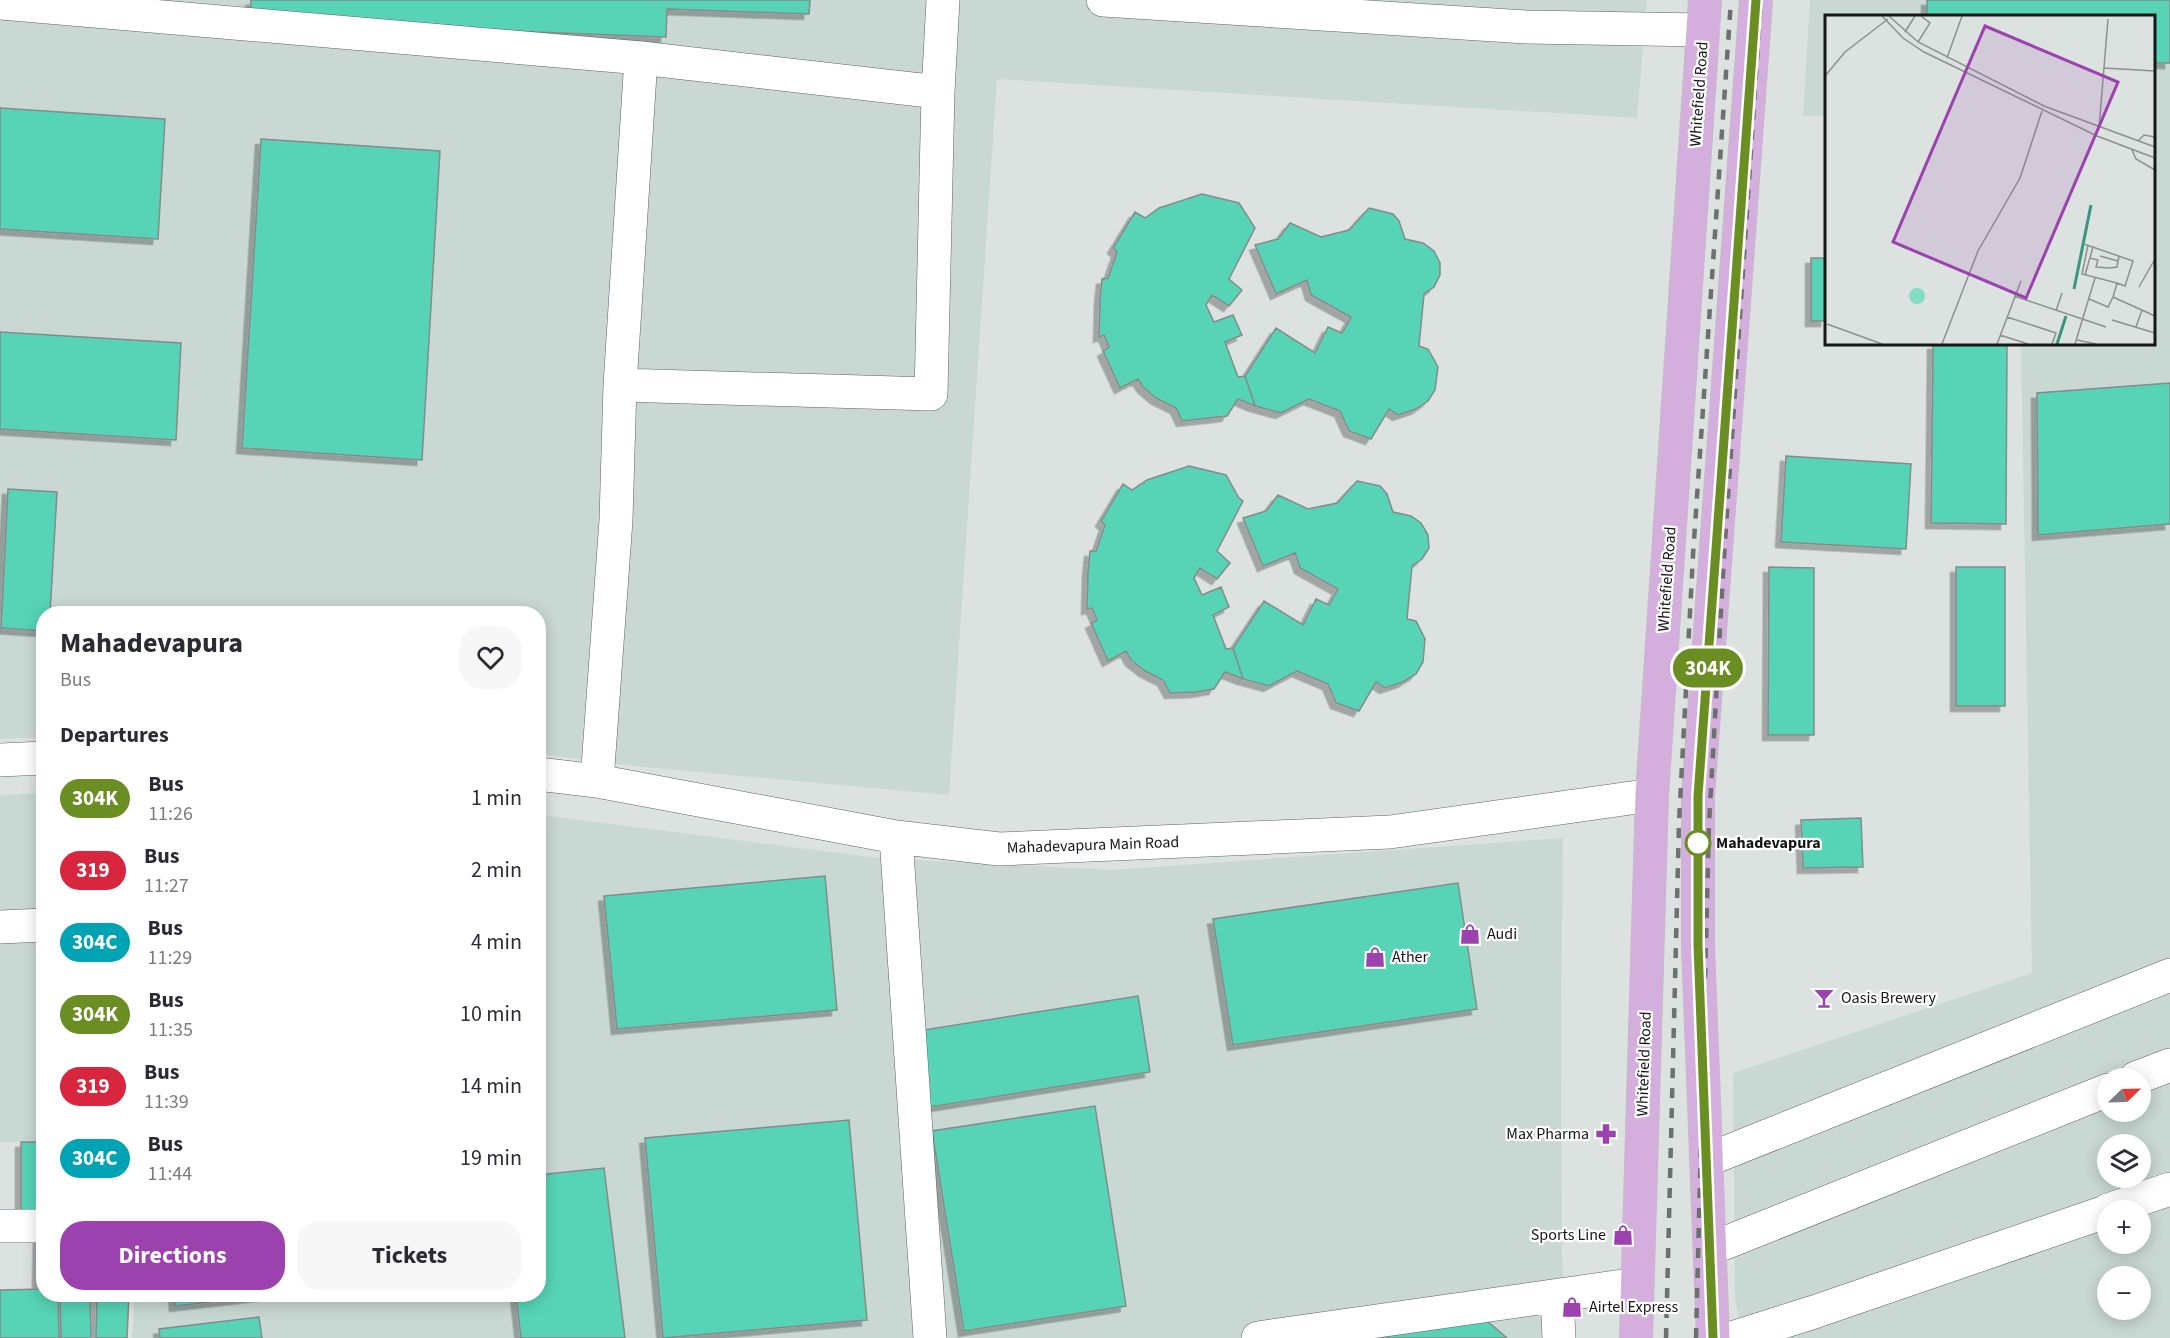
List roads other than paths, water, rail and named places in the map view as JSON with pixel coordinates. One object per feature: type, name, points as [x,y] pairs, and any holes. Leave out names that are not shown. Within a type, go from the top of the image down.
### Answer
[{"type":"main road","points":[[1713,1338],[1698,945],[1698,796],[1756,0]]},
{"type":"main road","name":"Whitefield Road","points":[[1636,1338],[1652,795],[1704,15]]},
{"type":"street","points":[[620,385],[931,394],[938,92],[943,0]]},
{"type":"street","points":[[1103,0],[1527,13],[1704,15]]},
{"type":"street","points":[[0,3],[641,58],[938,92]]},
{"type":"street","points":[[597,781],[616,520],[620,385],[641,58]]},
{"type":"street","points":[[0,760],[36,758]]},
{"type":"street","name":"Mahadevapura Main Road","points":[[546,775],[597,781],[896,837],[999,849],[1390,832],[1652,795]]},
{"type":"street","points":[[896,837],[930,1338]]},
{"type":"street","points":[[0,927],[36,925]]},
{"type":"street","points":[[1707,1160],[2170,975]]},
{"type":"street","points":[[2151,1072],[2170,1065]]},
{"type":"street","points":[[1710,1249],[2097,1094]]},
{"type":"street","points":[[2138,1200],[2170,1189]]},
{"type":"street","points":[[1732,1338],[2097,1214]]},
{"type":"street","points":[[0,1226],[36,1226]]},
{"type":"street","points":[[1258,1338],[1637,1284]]},
{"type":"street","points":[[1557,1296],[1559,1338]]},
{"type":"railway","points":[[1666,1338],[1679,823],[1693,555],[1731,0]]},
{"type":"railway","points":[[1696,1338],[1709,824],[1724,557],[1761,0]]},
{"type":"place","name":"Mahadevapura","points":[[1698,843]]},
{"type":"place","name":"Audi","points":[[1470,934]]},
{"type":"place","name":"Ather","points":[[1375,957]]},
{"type":"place","name":"Oasis Brewery","points":[[1824,998]]},
{"type":"place","name":"Max Pharma","points":[[1606,1134]]},
{"type":"place","name":"Sports Line","points":[[1623,1235]]},
{"type":"place","name":"Airtel Express","points":[[1572,1307]]}]
